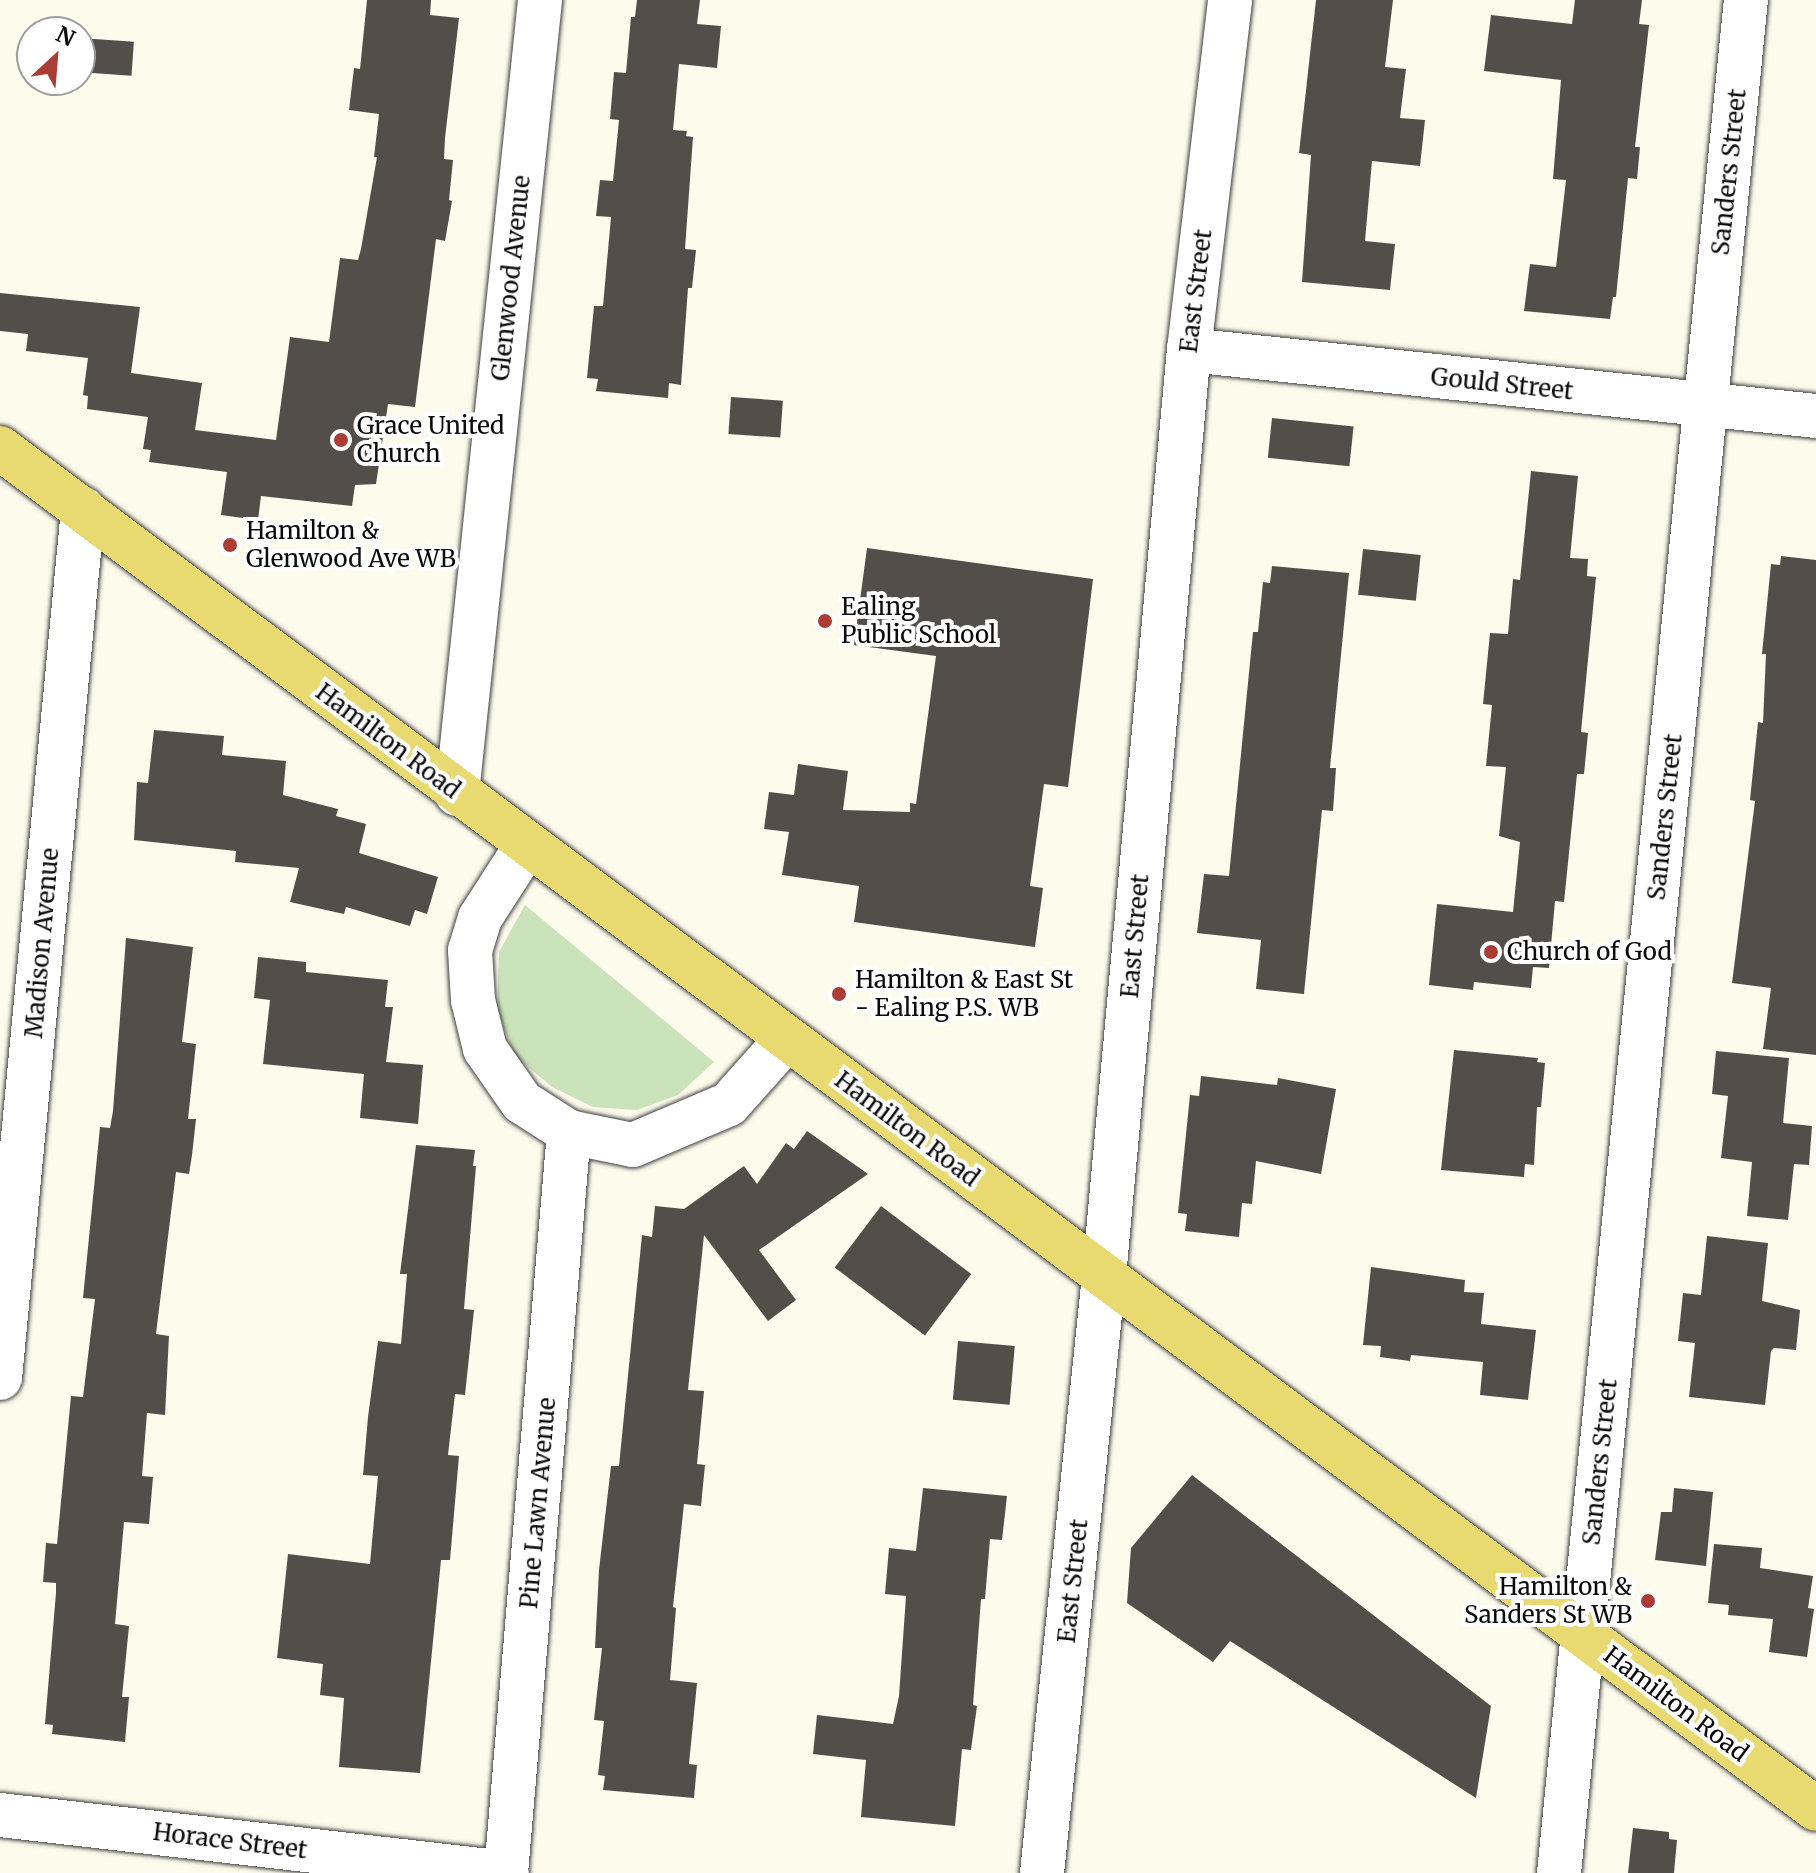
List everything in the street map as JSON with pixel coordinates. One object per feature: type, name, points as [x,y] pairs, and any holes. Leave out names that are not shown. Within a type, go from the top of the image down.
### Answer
[{"type":"main road","name":"Hamilton Road","points":[[0,448],[457,794],[1816,1809]]},
{"type":"street","name":"Glenwood Avenue","points":[[457,794],[540,0]]},
{"type":"street","name":"East Street","points":[[1042,1873],[1104,1276],[1189,350],[1230,0]]},
{"type":"street","name":"Sanders Street","points":[[1559,1873],[1746,0]]},
{"type":"street","name":"Gould Street","points":[[1189,350],[1706,407],[1816,416]]},
{"type":"street","name":"Madison Avenue","points":[[0,1378],[83,509]]},
{"type":"street","points":[[527,845],[480,918],[470,950],[473,1000],[485,1049],[522,1102],[569,1132],[633,1145],[729,1104],[787,1039]]},
{"type":"street","name":"Pine Lawn Avenue","points":[[506,1873],[569,1132]]},
{"type":"street","name":"Horace Street","points":[[0,1815],[506,1873]]},
{"type":"green space","points":[[525,905],[714,1062],[678,1095],[637,1110],[593,1107],[552,1087],[514,1055],[497,1009],[499,952]]},
{"type":"building","points":[[367,0],[431,0],[430,15],[459,18],[444,159],[453,160],[449,200],[452,201],[445,241],[436,239],[415,407],[388,404],[376,484],[355,485],[352,506],[261,496],[258,520],[221,515],[227,472],[149,462],[151,450],[143,449],[148,417],[87,409],[88,396],[83,395],[88,358],[26,351],[28,334],[0,331],[0,293],[140,307],[131,373],[202,383],[195,430],[276,440],[290,337],[329,342],[340,258],[358,260],[361,249],[377,157],[374,157],[379,114],[349,110],[354,68],[360,69]]},
{"type":"building","points":[[637,0],[700,0],[697,24],[721,26],[717,68],[679,64],[673,130],[687,131],[686,136],[693,137],[685,249],[696,250],[692,288],[688,288],[681,385],[669,383],[668,398],[596,391],[598,379],[587,378],[594,306],[603,306],[611,217],[596,216],[600,180],[613,181],[619,120],[610,119],[614,72],[626,73],[631,17],[635,17]]},
{"type":"building","points":[[1316,0],[1393,0],[1385,67],[1406,69],[1400,118],[1425,120],[1420,166],[1372,161],[1365,241],[1395,244],[1390,290],[1302,282],[1311,155],[1299,153]]},
{"type":"building","points":[[1575,0],[1642,0],[1639,24],[1649,25],[1635,147],[1640,147],[1637,179],[1628,178],[1616,297],[1613,297],[1610,319],[1524,311],[1530,264],[1556,267],[1566,180],[1553,179],[1561,80],[1484,71],[1491,15],[1572,24]]},
{"type":"building","points":[[96,39],[134,42],[131,76],[96,73]]},
{"type":"building","points":[[731,397],[783,401],[780,438],[728,434]]},
{"type":"building","points":[[1272,418],[1354,427],[1349,466],[1268,458]]},
{"type":"building","points":[[1531,471],[1578,476],[1570,558],[1588,559],[1587,576],[1596,577],[1581,732],[1588,733],[1584,774],[1577,774],[1564,902],[1555,901],[1549,968],[1533,967],[1531,988],[1474,982],[1473,990],[1429,985],[1437,904],[1513,912],[1520,842],[1499,836],[1506,767],[1486,766],[1492,705],[1483,704],[1490,633],[1508,634],[1513,579],[1520,580]]},
{"type":"building","points":[[867,548],[1093,579],[1068,787],[1044,784],[1030,886],[1043,888],[1035,947],[854,922],[859,886],[782,875],[789,832],[764,829],[769,792],[794,795],[798,764],[848,771],[843,810],[910,812],[910,803],[916,804],[936,656],[854,645]]},
{"type":"building","points":[[1363,549],[1421,555],[1416,601],[1358,595]]},
{"type":"building","points":[[1781,556],[1816,560],[1816,1055],[1763,1049],[1771,988],[1732,983],[1755,801],[1750,800],[1758,722],[1763,723],[1766,654],[1762,654],[1771,564],[1780,565]]},
{"type":"building","points":[[1272,566],[1349,573],[1330,768],[1336,768],[1333,811],[1322,810],[1304,994],[1256,989],[1261,940],[1197,933],[1204,874],[1229,876],[1253,632],[1258,632],[1263,582],[1270,583]]},
{"type":"building","points":[[154,730],[224,736],[222,755],[286,761],[283,795],[338,809],[336,816],[366,824],[359,853],[438,877],[427,914],[415,910],[410,926],[346,907],[344,914],[290,902],[299,868],[235,862],[236,851],[134,840],[137,782],[148,783]]},
{"type":"building","points":[[126,938],[193,947],[182,1042],[196,1044],[188,1119],[196,1119],[189,1174],[176,1172],[156,1334],[169,1336],[165,1415],[147,1413],[142,1476],[153,1477],[149,1524],[124,1522],[115,1624],[129,1626],[122,1697],[129,1697],[125,1742],[52,1734],[53,1725],[45,1724],[56,1583],[43,1582],[46,1543],[57,1544],[71,1396],[83,1397],[95,1299],[83,1298],[100,1127],[110,1128],[113,1111]]},
{"type":"building","points":[[258,957],[306,962],[306,972],[388,980],[385,1007],[393,1007],[386,1062],[423,1065],[418,1124],[360,1118],[364,1074],[263,1064],[270,1000],[254,998]]},
{"type":"building","points":[[1454,1050],[1538,1058],[1537,1062],[1545,1063],[1541,1107],[1537,1107],[1534,1165],[1525,1164],[1524,1177],[1441,1170]]},
{"type":"building","points":[[1716,1051],[1789,1058],[1783,1123],[1812,1126],[1809,1165],[1794,1164],[1788,1220],[1747,1216],[1752,1162],[1721,1158],[1728,1096],[1712,1094]]},
{"type":"building","points":[[1201,1076],[1277,1085],[1278,1078],[1336,1089],[1321,1174],[1256,1161],[1252,1204],[1242,1203],[1239,1237],[1185,1231],[1187,1214],[1178,1213],[1190,1095],[1199,1096]]},
{"type":"building","points":[[807,1131],[868,1174],[759,1250],[796,1300],[768,1321],[704,1235],[688,1390],[704,1391],[697,1464],[705,1465],[701,1506],[684,1504],[673,1607],[676,1608],[670,1680],[697,1683],[689,1764],[697,1765],[694,1798],[603,1790],[605,1776],[598,1775],[604,1721],[594,1720],[602,1648],[595,1648],[599,1570],[611,1466],[619,1466],[642,1235],[652,1237],[655,1206],[684,1209],[744,1166],[757,1184],[786,1143],[794,1149]]},
{"type":"building","points":[[416,1145],[475,1150],[473,1166],[476,1166],[464,1309],[474,1310],[465,1395],[455,1394],[448,1455],[459,1456],[450,1560],[441,1560],[420,1773],[339,1767],[344,1698],[320,1695],[323,1664],[277,1658],[288,1554],[370,1564],[378,1476],[363,1475],[368,1417],[378,1341],[401,1344],[407,1274],[400,1274]]},
{"type":"building","points":[[881,1206],[971,1274],[925,1336],[835,1267]]},
{"type":"building","points":[[1707,1236],[1768,1243],[1762,1301],[1800,1310],[1796,1350],[1774,1348],[1771,1351],[1765,1405],[1689,1397],[1695,1343],[1678,1341],[1683,1293],[1701,1295]]},
{"type":"building","points":[[1371,1267],[1465,1280],[1464,1292],[1484,1293],[1481,1324],[1536,1330],[1528,1400],[1480,1395],[1483,1362],[1411,1355],[1410,1361],[1380,1357],[1381,1346],[1363,1345]]},
{"type":"building","points":[[958,1341],[1015,1346],[1010,1405],[953,1400]]},
{"type":"building","points":[[1192,1475],[1491,1706],[1476,1798],[1230,1641],[1213,1662],[1127,1603],[1131,1548]]},
{"type":"building","points":[[923,1488],[1007,1496],[1002,1540],[990,1539],[985,1599],[981,1599],[973,1705],[977,1706],[971,1750],[962,1749],[955,1826],[861,1817],[866,1760],[813,1754],[817,1715],[893,1724],[899,1696],[906,1596],[885,1594],[889,1548],[916,1551]]},
{"type":"building","points":[[1674,1488],[1713,1492],[1706,1566],[1655,1560],[1661,1512],[1672,1512]]},
{"type":"building","points":[[1714,1544],[1762,1548],[1760,1568],[1813,1576],[1808,1608],[1814,1609],[1807,1657],[1769,1652],[1773,1619],[1728,1615],[1729,1605],[1708,1603]]},
{"type":"building","points":[[1633,1828],[1669,1832],[1669,1839],[1677,1840],[1674,1873],[1628,1873]]},
{"type":"place","name":"Grace United Church","points":[[341,440]]},
{"type":"place","name":"Hamilton & Glenwood Ave WB","points":[[230,545]]},
{"type":"place","name":"Ealing Public School","points":[[825,621]]},
{"type":"place","name":"Church of God","points":[[1491,952]]},
{"type":"place","name":"Hamilton & East St - Ealing P.S. WB","points":[[839,994]]},
{"type":"place","name":"Hamilton & Sanders St WB","points":[[1648,1601]]}]
